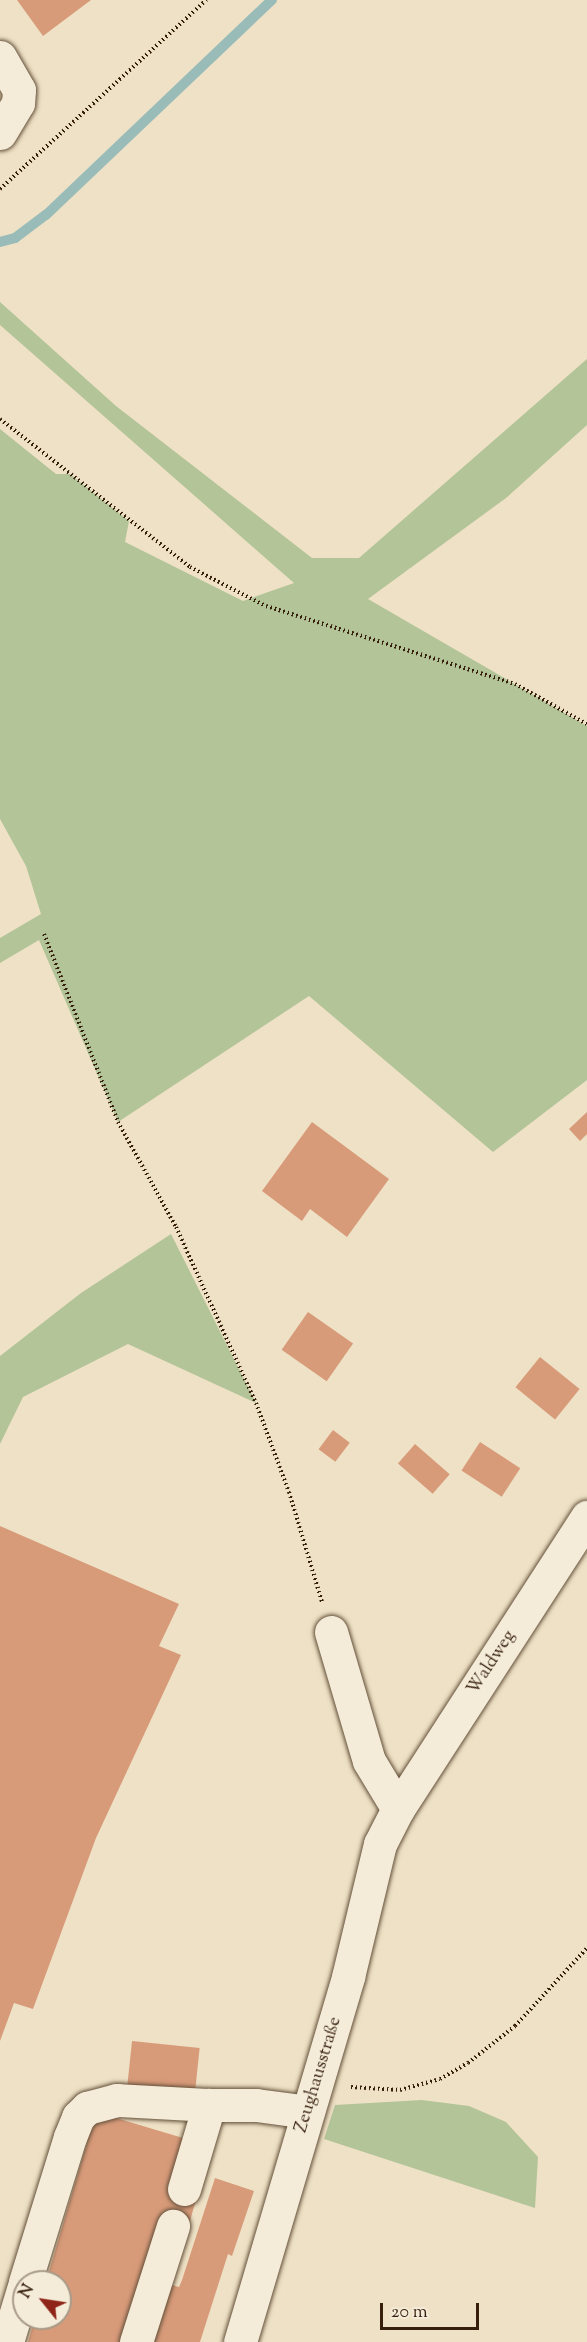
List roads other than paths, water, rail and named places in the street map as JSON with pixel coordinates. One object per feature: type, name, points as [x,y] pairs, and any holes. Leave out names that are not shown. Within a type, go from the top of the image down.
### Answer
[{"type":"street","points":[[0,57],[19,90],[18,103],[0,133]]},
{"type":"street","name":"Waldweg","points":[[398,1809],[587,1517]]},
{"type":"street","points":[[331,1632],[369,1761],[398,1809]]},
{"type":"street","name":"Zeughausstraße","points":[[240,2342],[313,2097],[380,1844],[398,1809]]},
{"type":"street","points":[[29,2270],[70,2137],[78,2117],[87,2108],[117,2100],[209,2105],[256,2104],[313,2097]]},
{"type":"street","points":[[184,2189],[209,2105]]},
{"type":"street","points":[[136,2342],[173,2226]]},
{"type":"street","points":[[7,2342],[12,2326]]},
{"type":"waterway","points":[[0,242],[15,238],[46,215],[272,0]]}]
